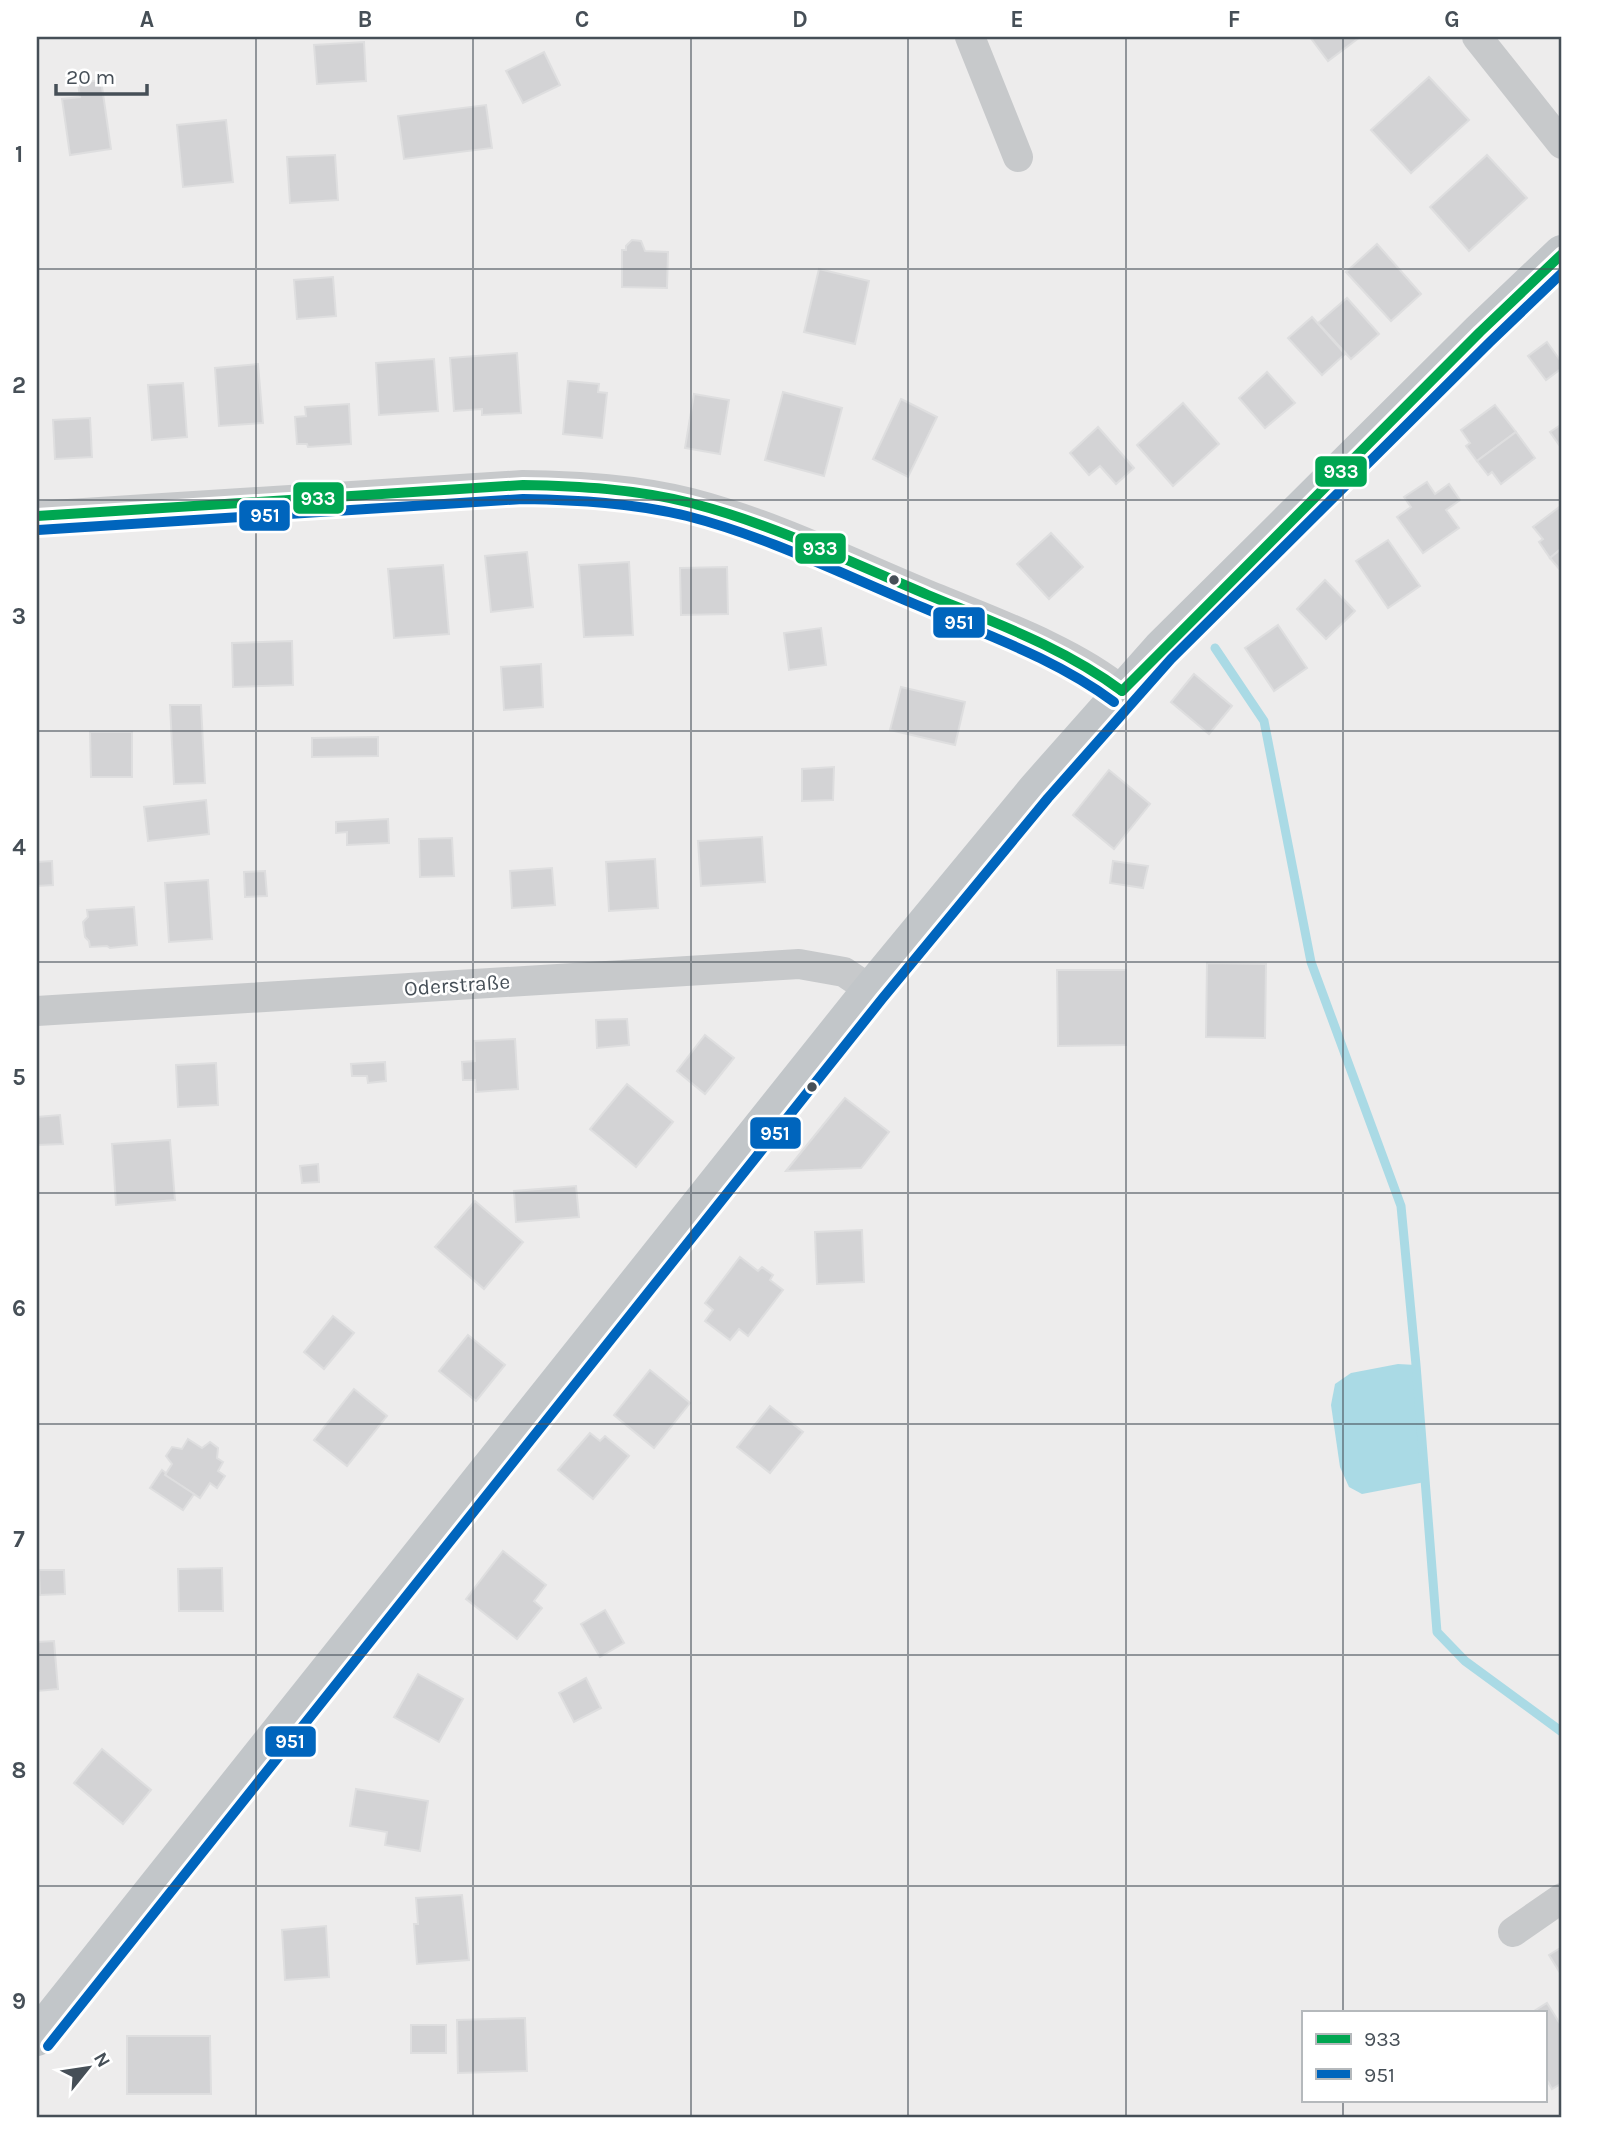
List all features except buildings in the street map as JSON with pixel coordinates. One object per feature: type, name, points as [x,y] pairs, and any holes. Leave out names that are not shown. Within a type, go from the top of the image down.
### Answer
[{"type":"main road","points":[[37,2037],[871,990],[1037,789],[1122,691],[1480,332],[1562,254]]},
{"type":"street","points":[[970,37],[1018,157]]},
{"type":"street","points":[[1478,37],[1562,144]]},
{"type":"street","points":[[37,516],[523,485],[589,486],[641,493],[691,503],[770,529],[956,606],[1087,665],[1122,691]]},
{"type":"street","name":"Oderstraße","points":[[37,1010],[799,964],[844,972],[871,990]]},
{"type":"street","points":[[1513,1932],[1562,1898]]},
{"type":"water","points":[[1398,1364],[1416,1365],[1425,1482],[1362,1494],[1349,1487],[1340,1467],[1331,1405],[1335,1384],[1351,1373]]},
{"type":"waterway","points":[[1215,648],[1264,721],[1311,962],[1401,1206],[1437,1632],[1465,1661],[1562,1732]]},
{"type":"transit line","name":"933","points":[[1122,691],[1480,332],[1562,254]]},
{"type":"transit line","name":"951","points":[[48,2046],[882,999],[1048,798],[1171,659],[1562,273]]},
{"type":"transit line","name":"933","points":[[37,516],[523,485],[586,487],[649,494],[722,512],[811,544],[1028,637],[1076,661],[1122,691]]},
{"type":"transit line","name":"951","points":[[38,530],[523,499],[585,501],[646,508],[718,525],[807,558],[1022,649],[1069,673],[1114,702]]}]
